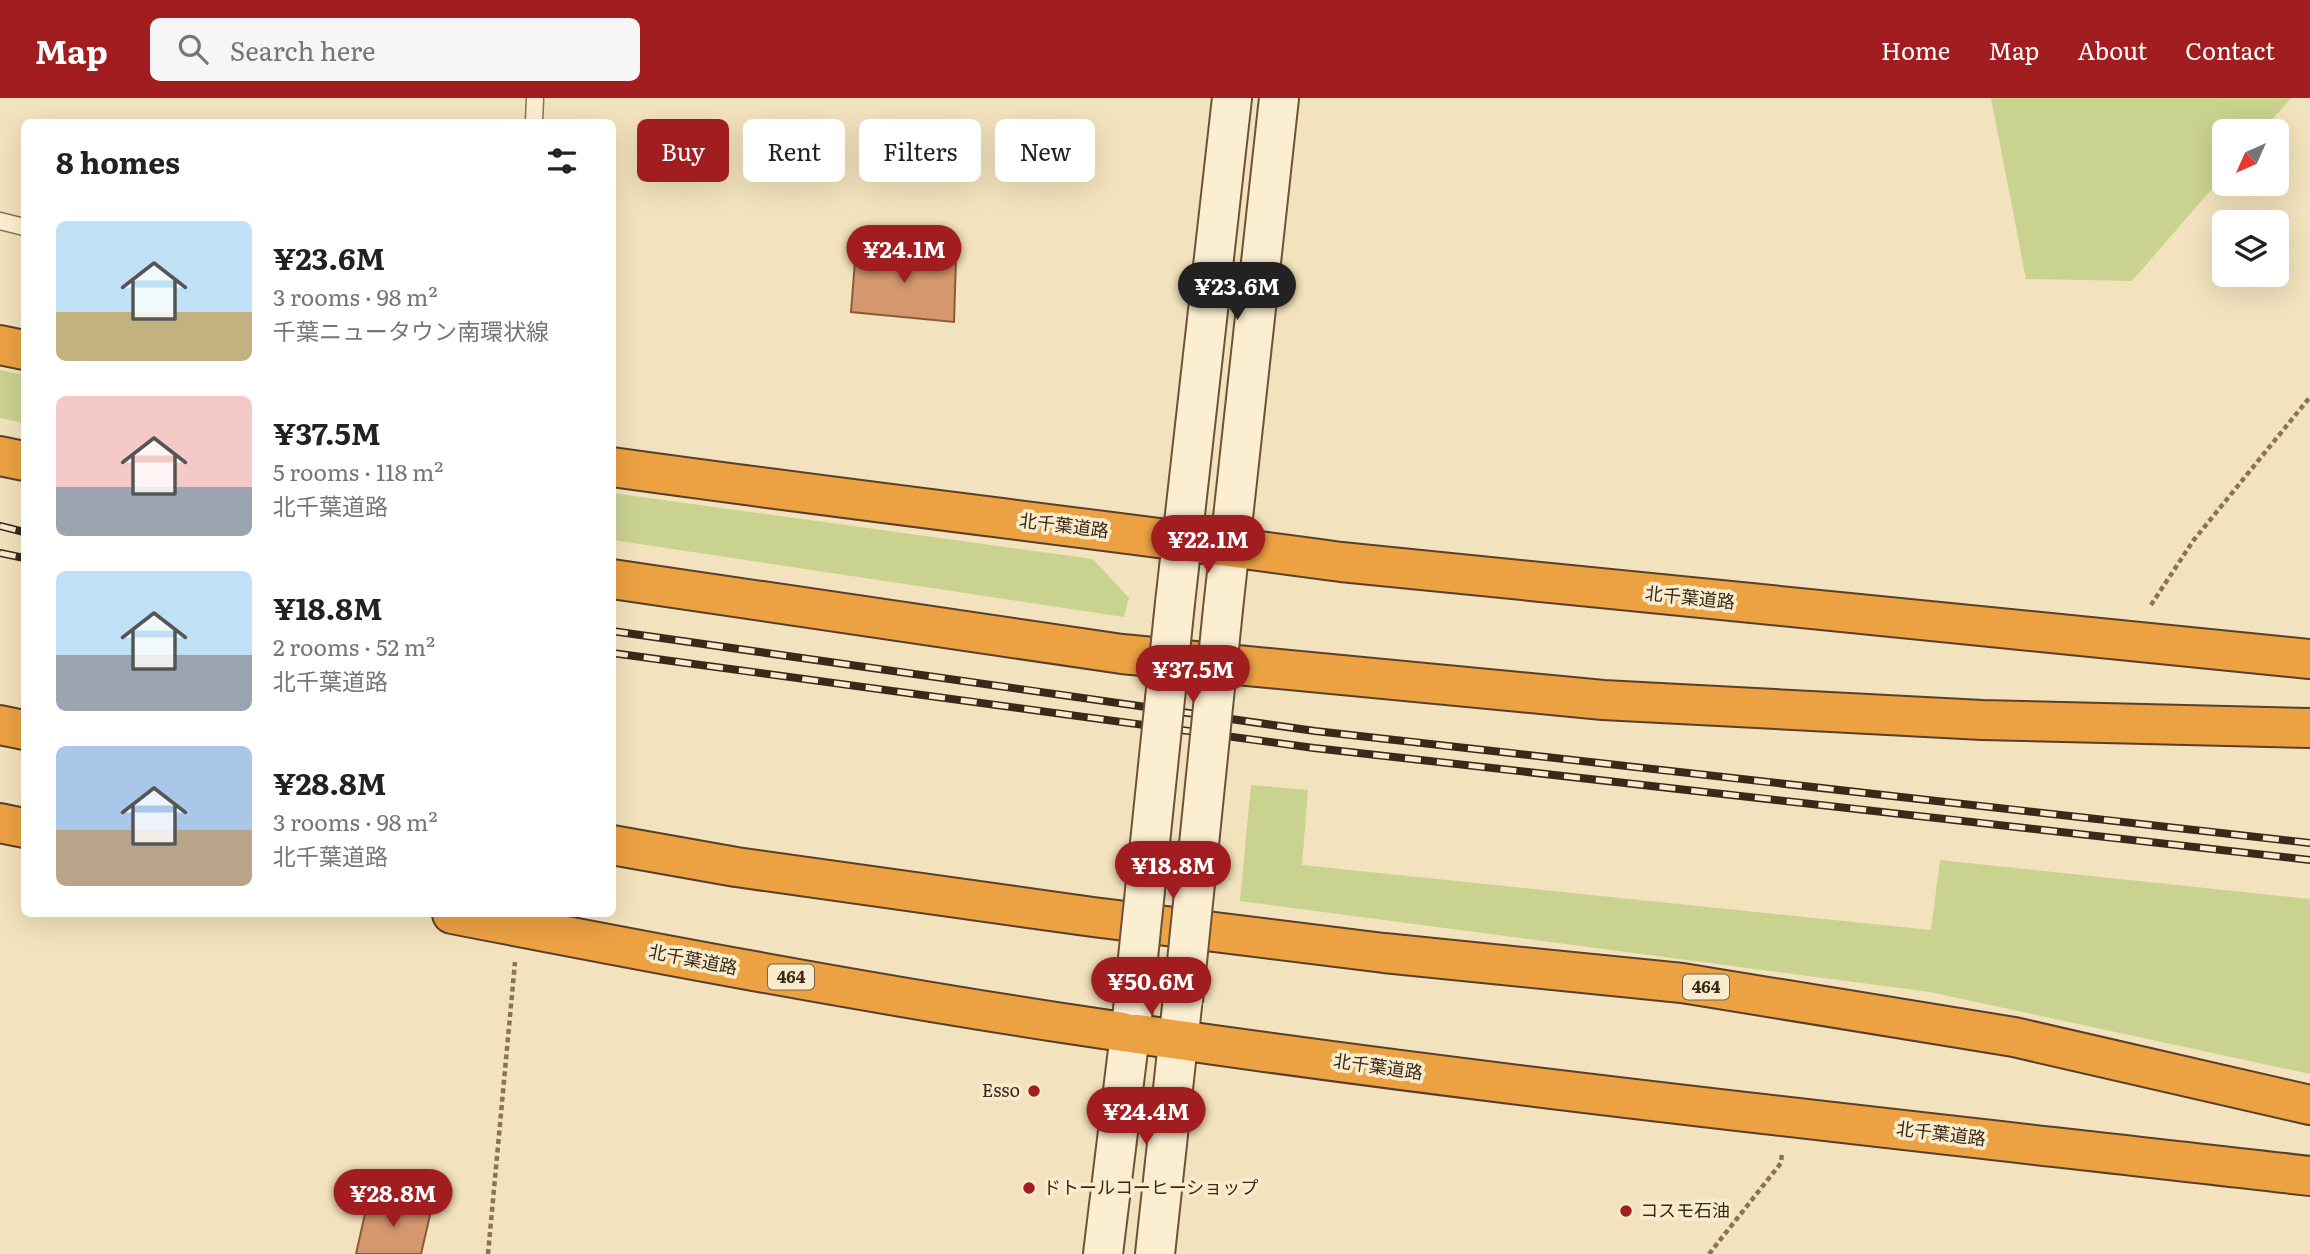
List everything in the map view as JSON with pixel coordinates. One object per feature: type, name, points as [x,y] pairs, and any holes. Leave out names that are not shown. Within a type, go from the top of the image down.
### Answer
[{"type":"highway","points":[[0,345],[21,349]]},
{"type":"highway","points":[[0,456],[21,460]]},
{"type":"highway","name":"北千葉道路","points":[[616,468],[889,506],[1182,540],[1341,562],[2310,659]]},
{"type":"highway","points":[[616,580],[1122,654],[1603,701],[1982,720],[2310,728]]},
{"type":"highway","points":[[0,725],[21,729]]},
{"type":"highway","points":[[0,823],[21,827]]},
{"type":"highway","name":"464","points":[[616,846],[736,867],[1093,917],[1384,953],[1682,983],[2014,1037],[2310,1105]]},
{"type":"highway","name":"北千葉道路","points":[[468,917],[719,965],[1132,1014],[1178,1040],[1455,1077],[2310,1176]]},
{"type":"street","points":[[1103,1254],[1132,1014],[1232,98]]},
{"type":"street","points":[[1155,1254],[1279,98]]},
{"type":"lane","points":[[534,119],[535,98]]},
{"type":"lane","points":[[0,221],[21,226]]},
{"type":"path","points":[[2181,562],[2193,541],[2310,397]]},
{"type":"path","points":[[488,1254],[518,926]]},
{"type":"path","points":[[1709,1254],[1781,1163],[1784,1116]]},
{"type":"green space","points":[[1991,98],[2291,98],[2273,119],[2212,119],[2212,189],[2132,281],[2026,279]]},
{"type":"green space","points":[[0,370],[21,374],[21,422],[0,418]]},
{"type":"green space","points":[[616,494],[1093,559],[1129,598],[1124,617],[616,540]]},
{"type":"green space","points":[[1251,785],[1308,790],[1302,865],[1931,930],[1940,860],[2310,899],[2310,1074],[1930,992],[1240,901]]},
{"type":"building","points":[[856,248],[956,259],[954,322],[851,312]]},
{"type":"building","points":[[369,1196],[431,1211],[421,1254],[356,1254]]},
{"type":"railway","points":[[0,526],[21,531]]},
{"type":"railway","points":[[0,553],[21,557]]},
{"type":"railway","points":[[616,632],[1315,731],[2310,843]]},
{"type":"railway","points":[[616,654],[1314,748],[2310,860]]},
{"type":"place","name":"Esso","points":[[1034,1091]]},
{"type":"place","name":"ドトールコーヒーショップ","points":[[1029,1188]]},
{"type":"place","name":"コスモ石油","points":[[1626,1211]]}]
